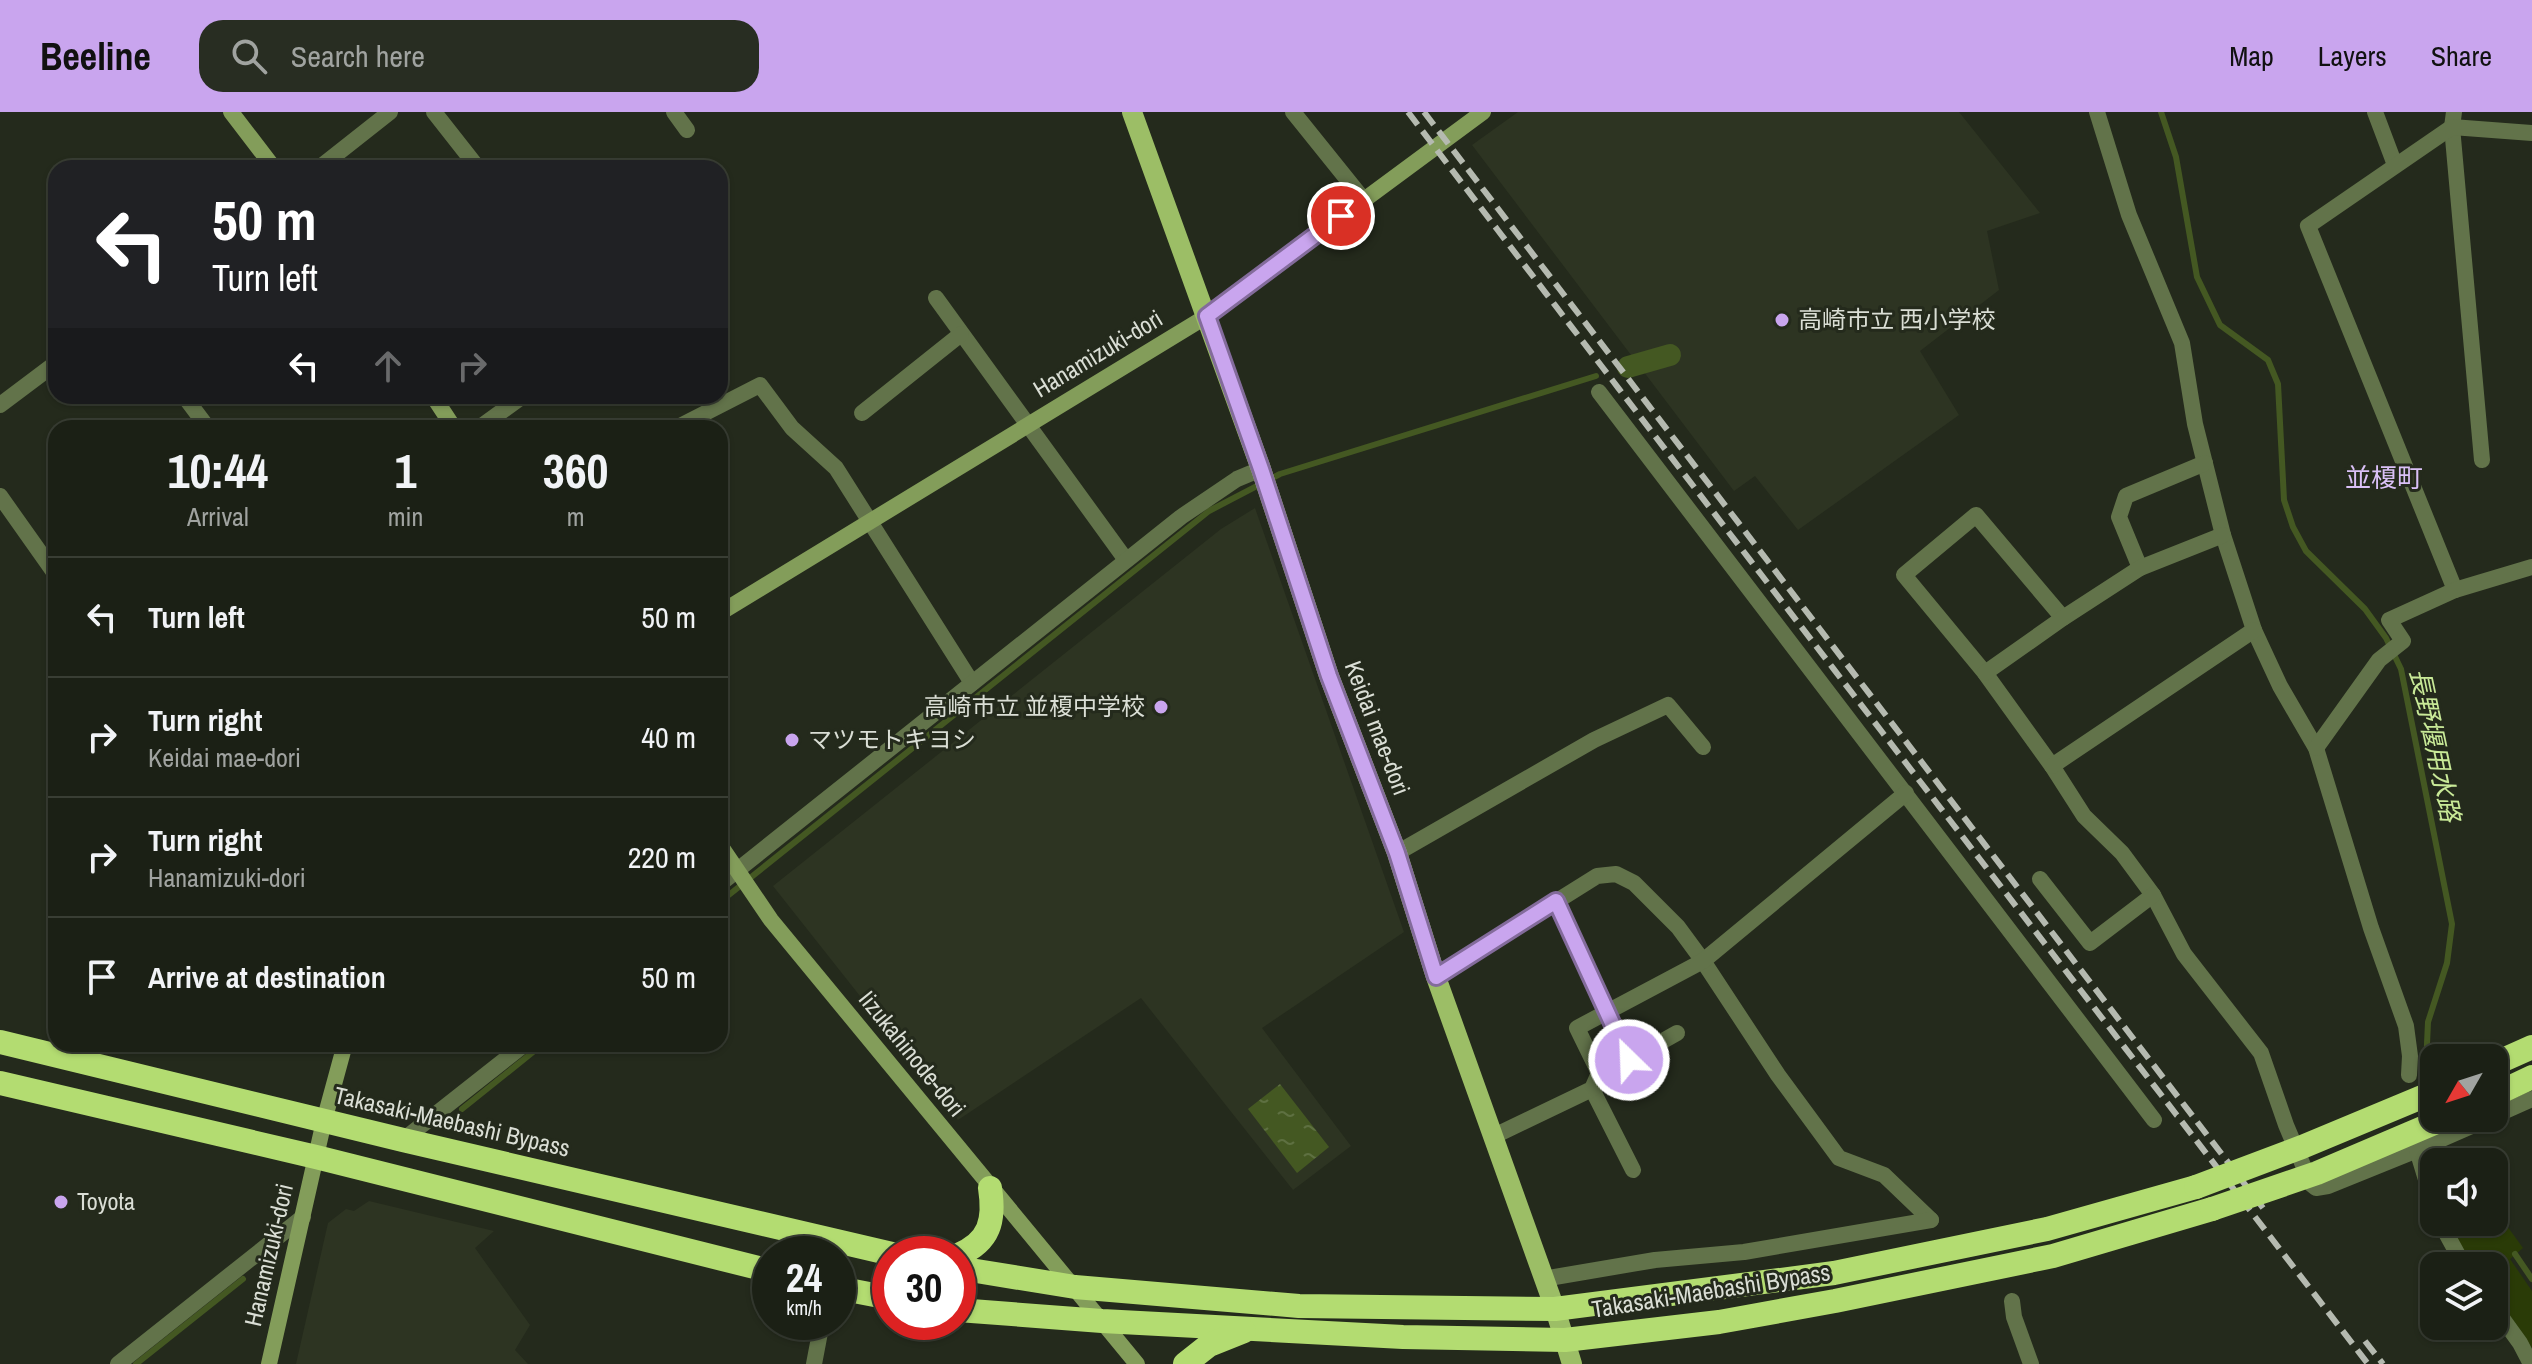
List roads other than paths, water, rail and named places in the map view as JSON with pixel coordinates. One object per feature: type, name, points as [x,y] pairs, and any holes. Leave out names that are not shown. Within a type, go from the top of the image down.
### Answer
[{"type":"highway","name":"Takasaki-Maebashi Bypass","points":[[0,1042],[872,1249]]},
{"type":"highway","points":[[2508,1058],[2532,1047]]},
{"type":"highway","points":[[2508,1088],[2532,1077]]},
{"type":"highway","points":[[0,1083],[316,1157],[752,1266]]},
{"type":"highway","name":"Takasaki-Maebashi Bypass","points":[[976,1271],[1075,1287],[1299,1306],[1555,1309],[1834,1273],[2047,1229],[2196,1187],[2420,1098]]},
{"type":"highway","name":"Takasaki-Maebashi Bypass","points":[[976,1311],[1403,1337],[1568,1352],[2053,1256],[2212,1209],[2434,1132]]},
{"type":"highway","points":[[976,1244],[986,1233],[993,1207],[990,1188]]},
{"type":"highway","points":[[1185,1364],[1209,1345],[1250,1329]]},
{"type":"main road","name":"Keidai mae-dori","points":[[1132,112],[1261,469],[1329,676],[1397,853],[1436,977],[1568,1352]]},
{"type":"street","points":[[231,112],[268,160]]},
{"type":"street","points":[[434,112],[472,160]]},
{"type":"street","points":[[674,112],[687,130]]},
{"type":"street","points":[[1293,112],[1363,199]]},
{"type":"street","name":"Hanamizuki-dori","points":[[728,608],[1207,316],[1483,112]]},
{"type":"street","points":[[2097,112],[2129,215],[2182,343],[2195,424],[2223,535],[2254,630],[2280,686],[2316,748],[2371,928],[2406,1026],[2409,1075]]},
{"type":"street","points":[[2375,112],[2395,165]]},
{"type":"street","points":[[329,160],[389,113]]},
{"type":"street","points":[[2453,119],[2482,460]]},
{"type":"street","points":[[2455,590],[2308,226],[2395,165],[2453,119],[2532,133]]},
{"type":"street","points":[[936,298],[1126,560]]},
{"type":"street","points":[[862,413],[961,334]]},
{"type":"street","points":[[0,405],[48,369]]},
{"type":"street","points":[[728,401],[760,385],[792,428],[836,468],[972,683]]},
{"type":"street","points":[[1599,392],[2154,1120]]},
{"type":"street","points":[[490,420],[512,404]]},
{"type":"street","points":[[692,420],[723,404]]},
{"type":"street","points":[[2140,568],[2119,517],[2126,496],[2205,463]]},
{"type":"street","points":[[728,878],[1126,560],[1214,494],[1237,479],[1261,469]]},
{"type":"street","points":[[0,496],[48,564]]},
{"type":"street","points":[[2063,618],[1976,515],[1904,575],[1985,673],[2084,816],[2122,853],[2153,895],[2184,954],[2261,1053],[2311,1184],[2316,1188],[2328,1186],[2420,1149]]},
{"type":"street","points":[[1985,673],[2140,568],[2223,535]]},
{"type":"street","points":[[2316,748],[2379,660],[2400,643],[2389,620],[2455,590],[2532,567]]},
{"type":"street","points":[[2052,766],[2254,630]]},
{"type":"street","points":[[1397,853],[1594,740],[1668,705],[1703,747]]},
{"type":"street","points":[[1633,1170],[1577,1028],[1703,961],[1906,793]]},
{"type":"street","name":"Iizukahinode-dori","points":[[728,857],[771,920],[1137,1364]]},
{"type":"street","points":[[1436,977],[1597,876],[1616,874],[1634,883],[1678,927],[1778,1075],[1839,1158],[1884,1175],[1931,1220],[1744,1252],[1655,1260],[1543,1279]]},
{"type":"street","points":[[2040,879],[2090,943],[2153,895]]},
{"type":"street","points":[[1556,901],[1629,1060]]},
{"type":"street","points":[[1492,1137],[1677,1033]]},
{"type":"street","points":[[324,1121],[343,1052]]},
{"type":"street","points":[[403,1140],[515,1052]]},
{"type":"street","points":[[2508,1110],[2532,1099]]},
{"type":"street","name":"Hanamizuki-dori","points":[[269,1364],[324,1121]]},
{"type":"street","points":[[2422,1148],[2442,1132]]},
{"type":"street","points":[[118,1364],[303,1217]]},
{"type":"street","points":[[2012,1301],[2014,1317],[2031,1364]]},
{"type":"street","points":[[2508,1326],[2531,1364]]},
{"type":"street","points":[[814,1364],[819,1340]]},
{"type":"water","points":[[1280,1084],[1329,1147],[1297,1173],[1248,1109]]},
{"type":"waterway","name":"長野堰用水路","points":[[2161,112],[2176,157],[2197,277],[2220,325],[2268,360],[2278,384],[2284,500],[2293,527],[2306,551],[2365,609],[2386,638],[2401,669],[2452,924],[2447,963],[2428,1022],[2427,1044]]},
{"type":"waterway","points":[[1628,367],[1670,355]]},
{"type":"waterway","points":[[728,896],[1209,511],[1280,474],[1596,376]]},
{"type":"waterway","points":[[462,1109],[533,1052]]},
{"type":"waterway","name":"長野堰用水路","points":[[2440,1141],[2444,1148]]},
{"type":"waterway","name":"長野堰用水路","points":[[2515,1254],[2532,1279]]},
{"type":"waterway","points":[[136,1364],[243,1279]]},
{"type":"railway","points":[[1408,112],[2368,1364]]},
{"type":"railway","points":[[1424,112],[2263,1208]]},
{"type":"railway","points":[[2365,1341],[2383,1364]]},
{"type":"place","name":"高崎市立 西小学校","points":[[1782,320]]},
{"type":"place","name":"高崎市立 並榎中学校","points":[[1161,707]]},
{"type":"place","name":"マツモトキヨシ","points":[[792,740]]},
{"type":"place","name":"Toyota","points":[[61,1202]]},
{"type":"district","name":"並榎町","points":[[2384,478]]}]
